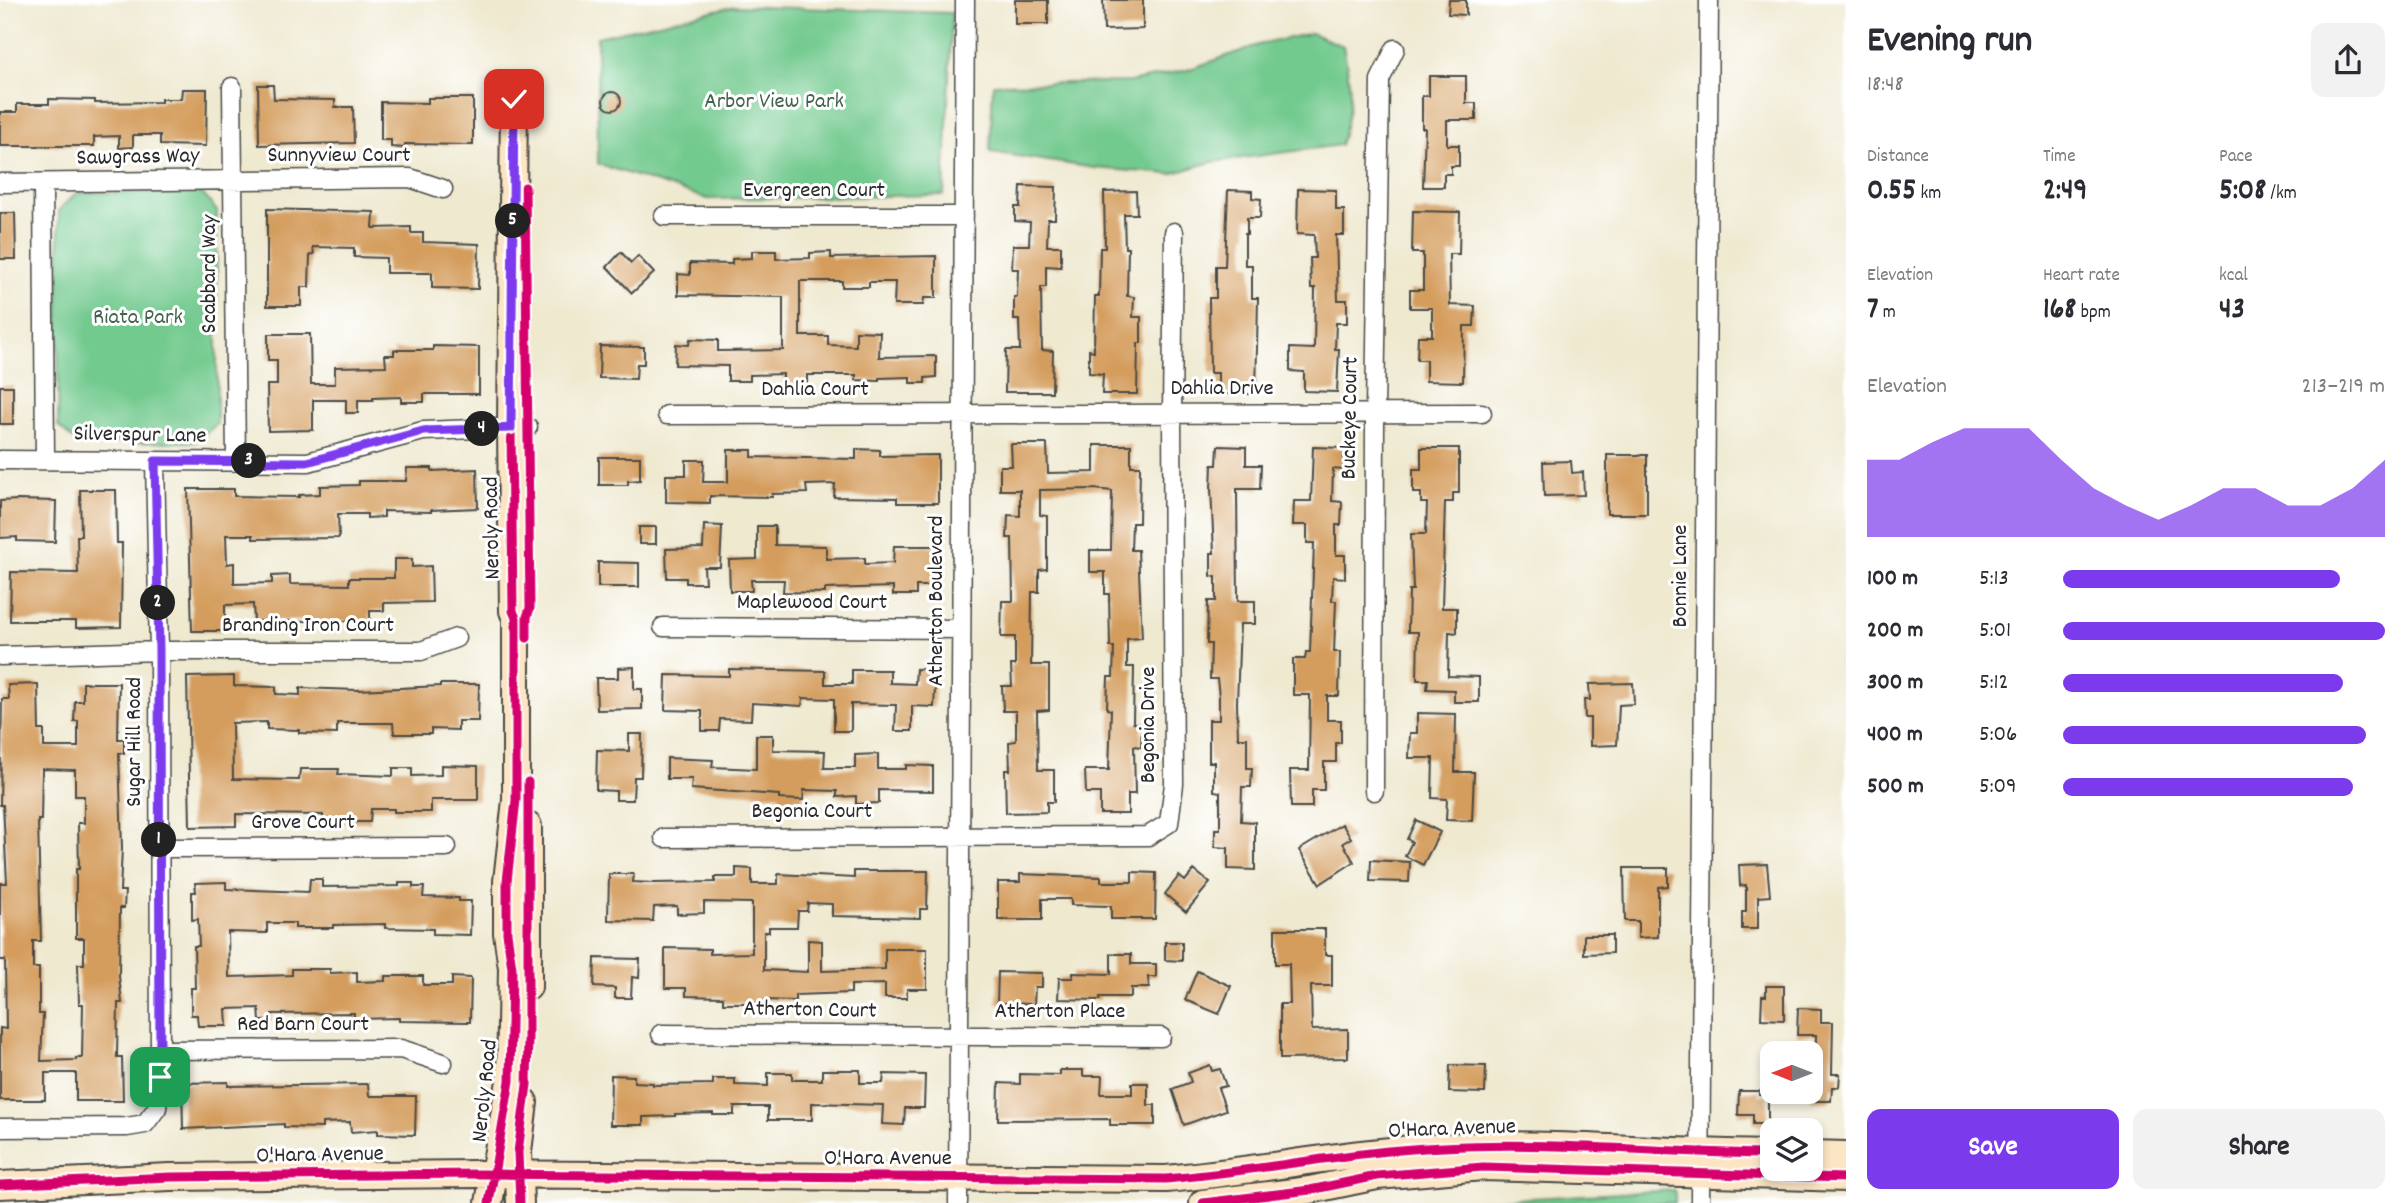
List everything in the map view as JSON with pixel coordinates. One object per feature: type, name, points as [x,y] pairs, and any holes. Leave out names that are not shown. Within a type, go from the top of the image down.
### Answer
[{"type":"main road","name":"Neroly Road","points":[[489,1203],[510,1081],[512,1027],[507,881],[516,800],[516,618],[513,611],[519,428],[525,99],[519,87],[514,99],[519,428],[530,608],[527,617],[528,1040],[527,1085],[518,1152],[520,1203]]},
{"type":"main road","name":"O'Hara Avenue","points":[[0,1185],[170,1177],[520,1174],[958,1191],[1222,1175],[1347,1154],[1482,1145],[1846,1178]]},
{"type":"main road","points":[[1823,1154],[1846,1155]]},
{"type":"main road","name":"O'Hara Avenue","points":[[1203,1203],[1310,1190],[1377,1176],[1483,1167],[1700,1164],[1760,1156]]},
{"type":"street","name":"Atherton Boulevard","points":[[958,1191],[965,0]]},
{"type":"street","name":"Bonnie Lane","points":[[1700,1203],[1709,0]]},
{"type":"street","name":"Buckeye Court","points":[[1374,791],[1375,414],[1380,80],[1395,49]]},
{"type":"street","name":"Scabbard Way","points":[[232,87],[236,461]]},
{"type":"street","name":"Sunnyview Court","points":[[233,181],[410,178],[443,189]]},
{"type":"street","name":"Sawgrass Way","points":[[0,183],[233,181]]},
{"type":"street","points":[[43,184],[46,460]]},
{"type":"street","name":"Evergreen Court","points":[[664,216],[964,216]]},
{"type":"street","points":[[1172,414],[1174,232]]},
{"type":"street","name":"Dahlia Drive","points":[[962,414],[1482,414]]},
{"type":"street","name":"Dahlia Court","points":[[667,415],[962,414]]},
{"type":"street","name":"Begonia Drive","points":[[960,836],[1148,836],[1169,823],[1174,784],[1172,414]]},
{"type":"street","name":"Silverspur Lane","points":[[0,460],[307,462],[423,431],[519,428]]},
{"type":"street","name":"Sugar Hill Road","points":[[0,1128],[127,1127],[145,1124],[157,1108],[160,1050],[159,651],[155,461]]},
{"type":"street","name":"Maplewood Court","points":[[663,627],[961,629]]},
{"type":"street","name":"Branding Iron Court","points":[[0,656],[159,651],[421,651],[456,638]]},
{"type":"street","name":"Begonia Court","points":[[664,838],[960,836]]},
{"type":"street","name":"Grove Court","points":[[159,848],[447,846]]},
{"type":"street","name":"Atherton Court","points":[[661,1034],[958,1037]]},
{"type":"street","name":"Atherton Place","points":[[958,1037],[1161,1037]]},
{"type":"street","name":"Red Barn Court","points":[[160,1050],[401,1049],[443,1063]]},
{"type":"green space","name":"Arbor View Park","points":[[734,6],[952,13],[944,195],[708,199],[598,164],[597,37]]},
{"type":"green space","points":[[1311,33],[1343,46],[1350,96],[1340,145],[1212,162],[1171,174],[1094,168],[990,152],[993,84],[1130,82],[1187,70],[1258,45]]},
{"type":"green space","name":"Riata Park","points":[[201,192],[217,211],[217,424],[195,442],[77,443],[58,426],[59,210],[76,193]]},
{"type":"green space","points":[[1675,1190],[1675,1203],[1478,1203],[1478,1201]]},
{"type":"building","points":[[1015,0],[1048,0],[1048,24],[1015,24]]},
{"type":"building","points":[[1103,0],[1143,0],[1143,29],[1104,30]]},
{"type":"building","points":[[1449,0],[1466,0],[1466,15],[1448,14]]},
{"type":"building","points":[[1429,76],[1466,76],[1466,103],[1476,103],[1476,120],[1447,120],[1447,145],[1459,145],[1459,166],[1451,166],[1451,174],[1444,174],[1444,187],[1423,187],[1425,128],[1422,128],[1422,96],[1429,96]]},
{"type":"building","points":[[258,85],[273,85],[274,99],[335,100],[335,107],[353,107],[354,143],[259,145]]},
{"type":"building","points":[[182,89],[207,89],[206,146],[160,145],[160,135],[133,135],[133,147],[119,148],[119,136],[94,137],[94,146],[0,146],[0,112],[17,112],[17,104],[49,104],[49,99],[95,100],[95,103],[161,102],[161,99],[181,99]]},
{"type":"building","points":[[612,92],[618,95],[621,101],[618,107],[612,110],[606,107],[603,101],[606,95]]},
{"type":"building","points":[[428,98],[473,98],[473,145],[405,144],[405,148],[391,147],[391,140],[381,140],[381,102],[428,103]]},
{"type":"building","points":[[1021,186],[1056,187],[1055,219],[1048,219],[1047,246],[1061,246],[1061,267],[1046,266],[1046,287],[1041,287],[1042,350],[1053,351],[1052,392],[1005,392],[1006,350],[1020,350],[1019,320],[1014,320],[1018,269],[1012,269],[1013,245],[1029,245],[1030,222],[1015,221],[1015,207],[1020,207]]},
{"type":"building","points":[[1298,189],[1336,190],[1336,210],[1344,210],[1344,235],[1336,235],[1338,300],[1347,300],[1347,323],[1336,323],[1335,349],[1339,349],[1337,392],[1304,391],[1304,372],[1290,371],[1290,348],[1314,349],[1315,288],[1311,288],[1310,258],[1315,258],[1314,235],[1297,234]]},
{"type":"building","points":[[1228,190],[1252,191],[1252,198],[1261,199],[1260,218],[1247,218],[1245,234],[1245,265],[1252,265],[1252,298],[1258,298],[1256,394],[1218,394],[1218,373],[1210,373],[1209,298],[1216,298],[1216,266],[1225,266]]},
{"type":"building","points":[[1136,191],[1137,214],[1124,214],[1125,248],[1128,248],[1127,296],[1134,297],[1133,317],[1141,317],[1137,394],[1102,394],[1103,374],[1089,373],[1089,350],[1094,351],[1095,296],[1099,296],[1100,248],[1105,248],[1104,192]]},
{"type":"building","points":[[267,209],[374,212],[373,228],[411,227],[411,233],[423,233],[423,242],[479,244],[478,289],[432,288],[432,273],[386,273],[386,258],[354,257],[354,248],[313,247],[314,254],[310,255],[309,287],[301,287],[301,306],[267,306]]},
{"type":"building","points":[[1413,211],[1460,212],[1459,254],[1449,254],[1450,305],[1475,306],[1474,326],[1464,326],[1463,382],[1426,381],[1426,360],[1417,360],[1418,336],[1432,336],[1432,308],[1410,308],[1410,290],[1423,290],[1423,253],[1412,253]]},
{"type":"building","points":[[0,213],[15,213],[16,259],[0,259]]},
{"type":"building","points":[[752,251],[776,251],[776,259],[810,258],[810,253],[831,252],[831,258],[936,256],[936,298],[924,298],[923,305],[894,305],[895,282],[869,282],[869,287],[842,287],[842,281],[800,281],[800,336],[828,336],[828,345],[856,346],[856,331],[880,332],[879,357],[936,356],[936,377],[925,378],[925,383],[910,383],[910,377],[879,378],[879,381],[856,380],[856,375],[807,375],[807,384],[783,384],[783,374],[750,375],[750,381],[728,381],[728,366],[675,365],[676,344],[689,345],[690,339],[718,340],[718,351],[783,350],[783,297],[678,295],[678,274],[690,275],[690,263],[732,264],[732,259],[752,258]]},
{"type":"building","points":[[621,252],[631,263],[638,256],[654,273],[632,293],[607,267]]},
{"type":"building","points":[[268,334],[310,334],[311,384],[335,384],[335,367],[386,366],[385,355],[394,355],[394,350],[433,350],[433,346],[479,347],[479,394],[424,394],[424,402],[401,402],[401,397],[358,400],[358,413],[346,413],[346,400],[313,400],[313,430],[268,431],[267,385],[277,385],[277,360],[268,360]]},
{"type":"building","points":[[600,346],[644,347],[644,364],[637,364],[636,379],[599,378]]},
{"type":"building","points":[[0,386],[13,386],[13,424],[0,424]]},
{"type":"building","points":[[1011,444],[1047,444],[1048,473],[1094,472],[1094,445],[1131,445],[1131,466],[1140,466],[1139,523],[1132,523],[1131,550],[1138,550],[1142,638],[1127,639],[1127,667],[1134,667],[1133,723],[1142,724],[1141,747],[1134,746],[1135,794],[1128,794],[1128,814],[1100,814],[1100,793],[1086,793],[1085,770],[1109,770],[1111,710],[1107,709],[1108,677],[1113,677],[1114,647],[1110,647],[1109,594],[1105,594],[1105,572],[1090,572],[1090,550],[1111,550],[1112,491],[1094,489],[1040,490],[1040,515],[1047,516],[1047,569],[1039,570],[1039,592],[1032,592],[1031,665],[1049,665],[1049,710],[1037,711],[1038,770],[1054,770],[1054,802],[1047,802],[1047,812],[1006,813],[1005,770],[1010,770],[1009,742],[1016,741],[1016,711],[1003,711],[1002,686],[1012,686],[1011,665],[1015,665],[1015,637],[1001,637],[1002,601],[1013,601],[1012,538],[1007,538],[1008,515],[1020,516],[1020,490],[1000,490],[1000,466],[1012,466]]},
{"type":"building","points":[[1218,446],[1246,447],[1246,465],[1261,465],[1260,489],[1237,489],[1238,601],[1255,601],[1255,624],[1240,624],[1237,703],[1238,738],[1247,738],[1247,768],[1252,768],[1251,787],[1242,787],[1241,821],[1255,822],[1255,870],[1228,869],[1228,848],[1215,847],[1215,829],[1220,829],[1220,792],[1214,791],[1214,762],[1209,762],[1209,720],[1219,720],[1219,696],[1217,679],[1210,679],[1211,644],[1207,644],[1208,601],[1216,601],[1216,577],[1211,576],[1211,553],[1214,553],[1211,488],[1212,465],[1217,465]]},
{"type":"building","points":[[1313,447],[1344,448],[1344,470],[1333,469],[1332,501],[1342,502],[1341,525],[1336,525],[1336,555],[1345,555],[1345,578],[1333,577],[1332,601],[1336,601],[1334,652],[1340,652],[1339,696],[1327,696],[1327,720],[1341,720],[1341,743],[1336,743],[1336,762],[1324,762],[1324,790],[1312,790],[1312,807],[1291,807],[1290,770],[1309,770],[1310,695],[1293,695],[1293,659],[1305,659],[1306,652],[1310,652],[1314,543],[1307,543],[1307,525],[1293,525],[1294,501],[1311,501]]},
{"type":"building","points":[[1421,448],[1459,448],[1459,493],[1453,493],[1453,502],[1445,502],[1442,608],[1457,608],[1457,633],[1449,632],[1448,676],[1479,677],[1479,702],[1454,702],[1454,690],[1427,689],[1428,680],[1417,680],[1418,632],[1408,632],[1409,590],[1413,590],[1411,534],[1426,534],[1427,503],[1421,503],[1421,493],[1413,493],[1413,469],[1421,469]]},
{"type":"building","points":[[856,449],[880,450],[880,456],[938,455],[938,503],[897,503],[897,498],[834,497],[835,484],[806,485],[807,493],[772,494],[772,497],[710,496],[710,503],[666,502],[666,475],[686,475],[686,460],[704,460],[703,482],[728,482],[728,450],[752,450],[752,457],[856,459]]},
{"type":"building","points":[[1607,455],[1647,455],[1647,514],[1607,514]]},
{"type":"building","points":[[599,457],[640,457],[640,480],[628,481],[628,485],[599,485]]},
{"type":"building","points":[[1571,461],[1572,473],[1583,472],[1584,495],[1544,496],[1543,462]]},
{"type":"building","points":[[407,468],[432,468],[432,471],[477,469],[478,508],[431,512],[384,511],[384,517],[367,518],[367,514],[338,514],[339,538],[253,539],[253,535],[226,535],[227,564],[234,563],[234,584],[272,583],[272,576],[290,575],[290,584],[349,585],[349,578],[394,578],[394,559],[412,559],[412,567],[431,566],[432,602],[384,603],[384,611],[370,611],[370,621],[254,621],[253,604],[225,605],[225,631],[192,631],[188,489],[234,489],[234,496],[299,497],[320,494],[320,486],[359,485],[359,481],[406,481]]},
{"type":"building","points":[[80,490],[116,490],[117,543],[122,543],[121,627],[76,628],[76,621],[10,621],[11,572],[78,573],[77,536],[81,536]]},
{"type":"building","points":[[0,501],[56,501],[55,542],[17,541],[17,537],[0,538]]},
{"type":"building","points":[[704,525],[722,526],[720,567],[704,567],[705,583],[686,583],[686,578],[667,578],[666,549],[703,548]]},
{"type":"building","points":[[757,526],[775,526],[775,545],[826,546],[826,559],[865,558],[865,564],[893,563],[894,546],[938,546],[937,586],[916,586],[916,595],[893,595],[893,587],[825,589],[825,593],[783,592],[784,580],[751,580],[752,591],[730,591],[729,560],[757,559]]},
{"type":"building","points":[[639,527],[656,527],[656,544],[639,544]]},
{"type":"building","points":[[598,562],[639,563],[639,587],[598,587]]},
{"type":"building","points":[[634,667],[634,689],[642,689],[642,709],[597,710],[596,678],[618,678],[618,668]]},
{"type":"building","points":[[729,669],[825,671],[825,684],[852,684],[852,670],[890,670],[890,683],[915,684],[916,669],[936,670],[934,707],[912,706],[912,731],[895,731],[896,705],[851,704],[851,731],[834,731],[834,699],[803,698],[802,706],[752,703],[751,720],[720,719],[719,731],[702,731],[702,711],[665,710],[666,675],[729,676]]},
{"type":"building","points":[[234,676],[234,686],[276,687],[276,694],[300,695],[300,688],[358,690],[479,684],[478,721],[458,721],[458,730],[431,729],[431,734],[394,734],[393,723],[337,723],[337,734],[299,733],[299,730],[267,729],[267,722],[232,723],[233,779],[299,780],[300,769],[339,769],[338,774],[393,776],[393,768],[412,768],[412,776],[441,775],[441,765],[478,766],[478,800],[431,800],[431,812],[371,809],[370,822],[323,822],[323,815],[236,814],[236,826],[190,827],[187,677]]},
{"type":"building","points":[[83,683],[119,683],[118,739],[124,739],[124,753],[119,753],[122,848],[120,891],[125,891],[124,908],[120,908],[119,976],[122,1003],[118,1003],[117,1057],[122,1057],[123,1101],[76,1101],[76,1073],[45,1073],[45,1100],[0,1100],[0,1028],[6,1029],[5,960],[0,960],[0,883],[7,883],[3,805],[0,805],[2,699],[9,699],[8,685],[38,684],[39,730],[44,730],[44,747],[78,747],[78,721],[74,721],[75,701],[83,701]],"holes":[[[42,769],[75,770],[75,796],[84,796],[84,823],[78,823],[79,869],[76,869],[76,938],[84,938],[84,964],[78,964],[79,1004],[83,1004],[82,1058],[41,1061],[43,1014],[39,1014],[39,968],[33,968],[33,941],[41,941],[38,820],[41,820]]]},
{"type":"building","points":[[1633,683],[1634,704],[1619,705],[1617,745],[1590,746],[1590,718],[1585,718],[1584,700],[1590,700],[1589,684]]},
{"type":"building","points":[[1417,713],[1456,714],[1455,772],[1474,772],[1472,821],[1446,820],[1447,799],[1432,798],[1433,758],[1409,758],[1410,733],[1417,733]]},
{"type":"building","points":[[629,734],[642,734],[641,777],[634,777],[633,800],[616,800],[616,791],[596,790],[597,750],[629,751]]},
{"type":"building","points":[[756,735],[773,735],[773,750],[825,751],[824,768],[855,768],[855,755],[878,754],[878,769],[906,769],[906,765],[933,766],[933,791],[879,790],[879,803],[856,804],[856,796],[837,797],[837,791],[804,790],[803,800],[779,799],[779,795],[691,789],[692,779],[667,779],[667,758],[713,760],[712,767],[756,769]]},
{"type":"building","points":[[1416,820],[1440,832],[1423,865],[1405,856],[1412,842],[1407,839]]},
{"type":"building","points":[[1342,824],[1351,838],[1343,843],[1354,862],[1320,884],[1299,850]]},
{"type":"building","points":[[1371,860],[1410,862],[1409,882],[1370,881]]},
{"type":"building","points":[[1767,864],[1770,896],[1758,897],[1758,929],[1742,929],[1742,912],[1746,912],[1746,885],[1740,886],[1739,865]]},
{"type":"building","points":[[736,868],[752,869],[752,884],[778,884],[778,874],[854,878],[854,871],[928,871],[927,909],[920,909],[920,918],[832,916],[832,904],[808,903],[807,911],[798,911],[797,927],[769,927],[769,932],[764,932],[764,970],[808,972],[808,940],[822,941],[822,971],[885,969],[885,949],[927,949],[927,989],[907,989],[907,998],[885,998],[885,984],[851,985],[851,993],[795,995],[795,1001],[723,1003],[723,997],[686,996],[686,988],[665,988],[665,948],[710,949],[710,954],[752,953],[752,903],[704,902],[704,913],[677,914],[677,906],[654,907],[653,921],[608,920],[609,874],[634,874],[633,882],[715,882],[715,877],[736,877]]},
{"type":"building","points":[[1624,868],[1668,868],[1668,886],[1658,887],[1658,937],[1638,938],[1638,921],[1625,921]]},
{"type":"building","points":[[1194,870],[1210,883],[1186,912],[1165,894],[1179,876],[1185,881]]},
{"type":"building","points":[[1132,872],[1156,873],[1155,919],[1111,919],[1111,906],[1071,905],[1071,899],[1042,899],[1042,920],[998,920],[998,882],[1020,882],[1020,874],[1101,877],[1101,882],[1132,882]]},
{"type":"building","points":[[310,879],[322,879],[322,887],[399,886],[399,883],[413,883],[413,887],[424,887],[423,897],[471,901],[470,935],[433,934],[433,929],[385,928],[385,924],[295,928],[295,923],[267,923],[267,933],[228,932],[229,977],[292,975],[292,969],[330,969],[330,973],[357,972],[357,982],[385,981],[385,976],[423,976],[423,985],[452,985],[452,977],[471,978],[470,1022],[399,1021],[399,1018],[354,1019],[354,1013],[272,1014],[272,1021],[260,1021],[259,1008],[226,1009],[227,1026],[198,1026],[197,1015],[191,1015],[191,988],[195,988],[194,946],[199,946],[198,919],[192,920],[192,892],[196,892],[195,883],[226,882],[226,889],[309,892]]},
{"type":"building","points":[[1275,929],[1325,929],[1325,955],[1332,955],[1332,986],[1311,986],[1312,1030],[1348,1029],[1348,1058],[1280,1059],[1280,1004],[1290,1004],[1289,964],[1275,964]]},
{"type":"building","points":[[1584,935],[1612,935],[1612,953],[1584,954]]},
{"type":"building","points":[[1165,942],[1182,942],[1182,961],[1165,960]]},
{"type":"building","points":[[1111,954],[1131,954],[1131,964],[1156,964],[1156,977],[1148,977],[1149,988],[1131,988],[1131,997],[1100,997],[1100,1000],[1058,999],[1059,978],[1073,978],[1073,973],[1111,974]]},
{"type":"building","points":[[595,958],[640,959],[639,978],[632,977],[631,998],[615,998],[615,988],[594,987]]},
{"type":"building","points":[[1197,971],[1231,986],[1219,1014],[1185,1000]]},
{"type":"building","points":[[998,972],[1042,973],[1042,987],[1035,987],[1034,1004],[997,1003]]},
{"type":"building","points":[[1766,986],[1784,986],[1784,1020],[1761,1019],[1762,996],[1766,996]]},
{"type":"building","points":[[1798,1008],[1821,1009],[1821,1022],[1833,1022],[1832,1074],[1840,1074],[1839,1087],[1832,1087],[1831,1101],[1824,1101],[1824,1041],[1816,1041],[1816,1035],[1797,1035]]},
{"type":"building","points":[[1210,1065],[1212,1071],[1220,1069],[1226,1086],[1218,1088],[1226,1110],[1184,1125],[1172,1089],[1191,1082],[1188,1073]]},
{"type":"building","points":[[1450,1065],[1486,1066],[1485,1093],[1449,1092]]},
{"type":"building","points":[[822,1070],[860,1070],[860,1083],[883,1083],[884,1074],[925,1075],[924,1108],[905,1108],[904,1125],[882,1124],[883,1105],[812,1103],[812,1120],[768,1120],[768,1107],[734,1107],[734,1115],[675,1114],[643,1117],[643,1125],[610,1125],[611,1075],[634,1076],[634,1082],[653,1085],[713,1084],[713,1079],[735,1079],[735,1085],[768,1086],[768,1073],[792,1073],[792,1080],[822,1080]]},
{"type":"building","points":[[1060,1070],[1083,1070],[1083,1076],[1102,1076],[1101,1094],[1132,1094],[1132,1083],[1148,1083],[1148,1105],[1155,1105],[1155,1125],[1110,1125],[1110,1119],[998,1120],[999,1083],[1020,1084],[1020,1074],[1060,1075]]},
{"type":"building","points":[[228,1082],[228,1086],[368,1084],[369,1096],[416,1096],[415,1135],[378,1134],[378,1130],[351,1132],[350,1122],[322,1123],[322,1128],[284,1127],[284,1124],[183,1129],[182,1083]]},
{"type":"building","points":[[1739,1091],[1759,1091],[1760,1104],[1768,1104],[1768,1118],[1760,1118],[1760,1124],[1753,1124],[1753,1115],[1738,1115]]},
{"type":"cycle path","points":[[489,1203],[510,1081],[512,968],[507,933],[507,881],[516,800],[516,618],[513,611],[511,428],[514,99],[519,87]]},
{"type":"cycle path","points":[[525,187],[530,608],[527,638]]},
{"type":"cycle path","points":[[520,1203],[518,1152],[527,1085],[528,1040],[528,782]]},
{"type":"cycle path","points":[[0,1185],[170,1177],[477,1174],[1166,1179],[1444,1147],[1526,1145],[1760,1154]]},
{"type":"cycle path","points":[[1203,1203],[1310,1190],[1377,1176],[1483,1167],[1846,1178]]},
{"type":"route","points":[[160,1077],[159,651],[155,461],[307,462],[423,431],[511,428],[514,99]]}]
